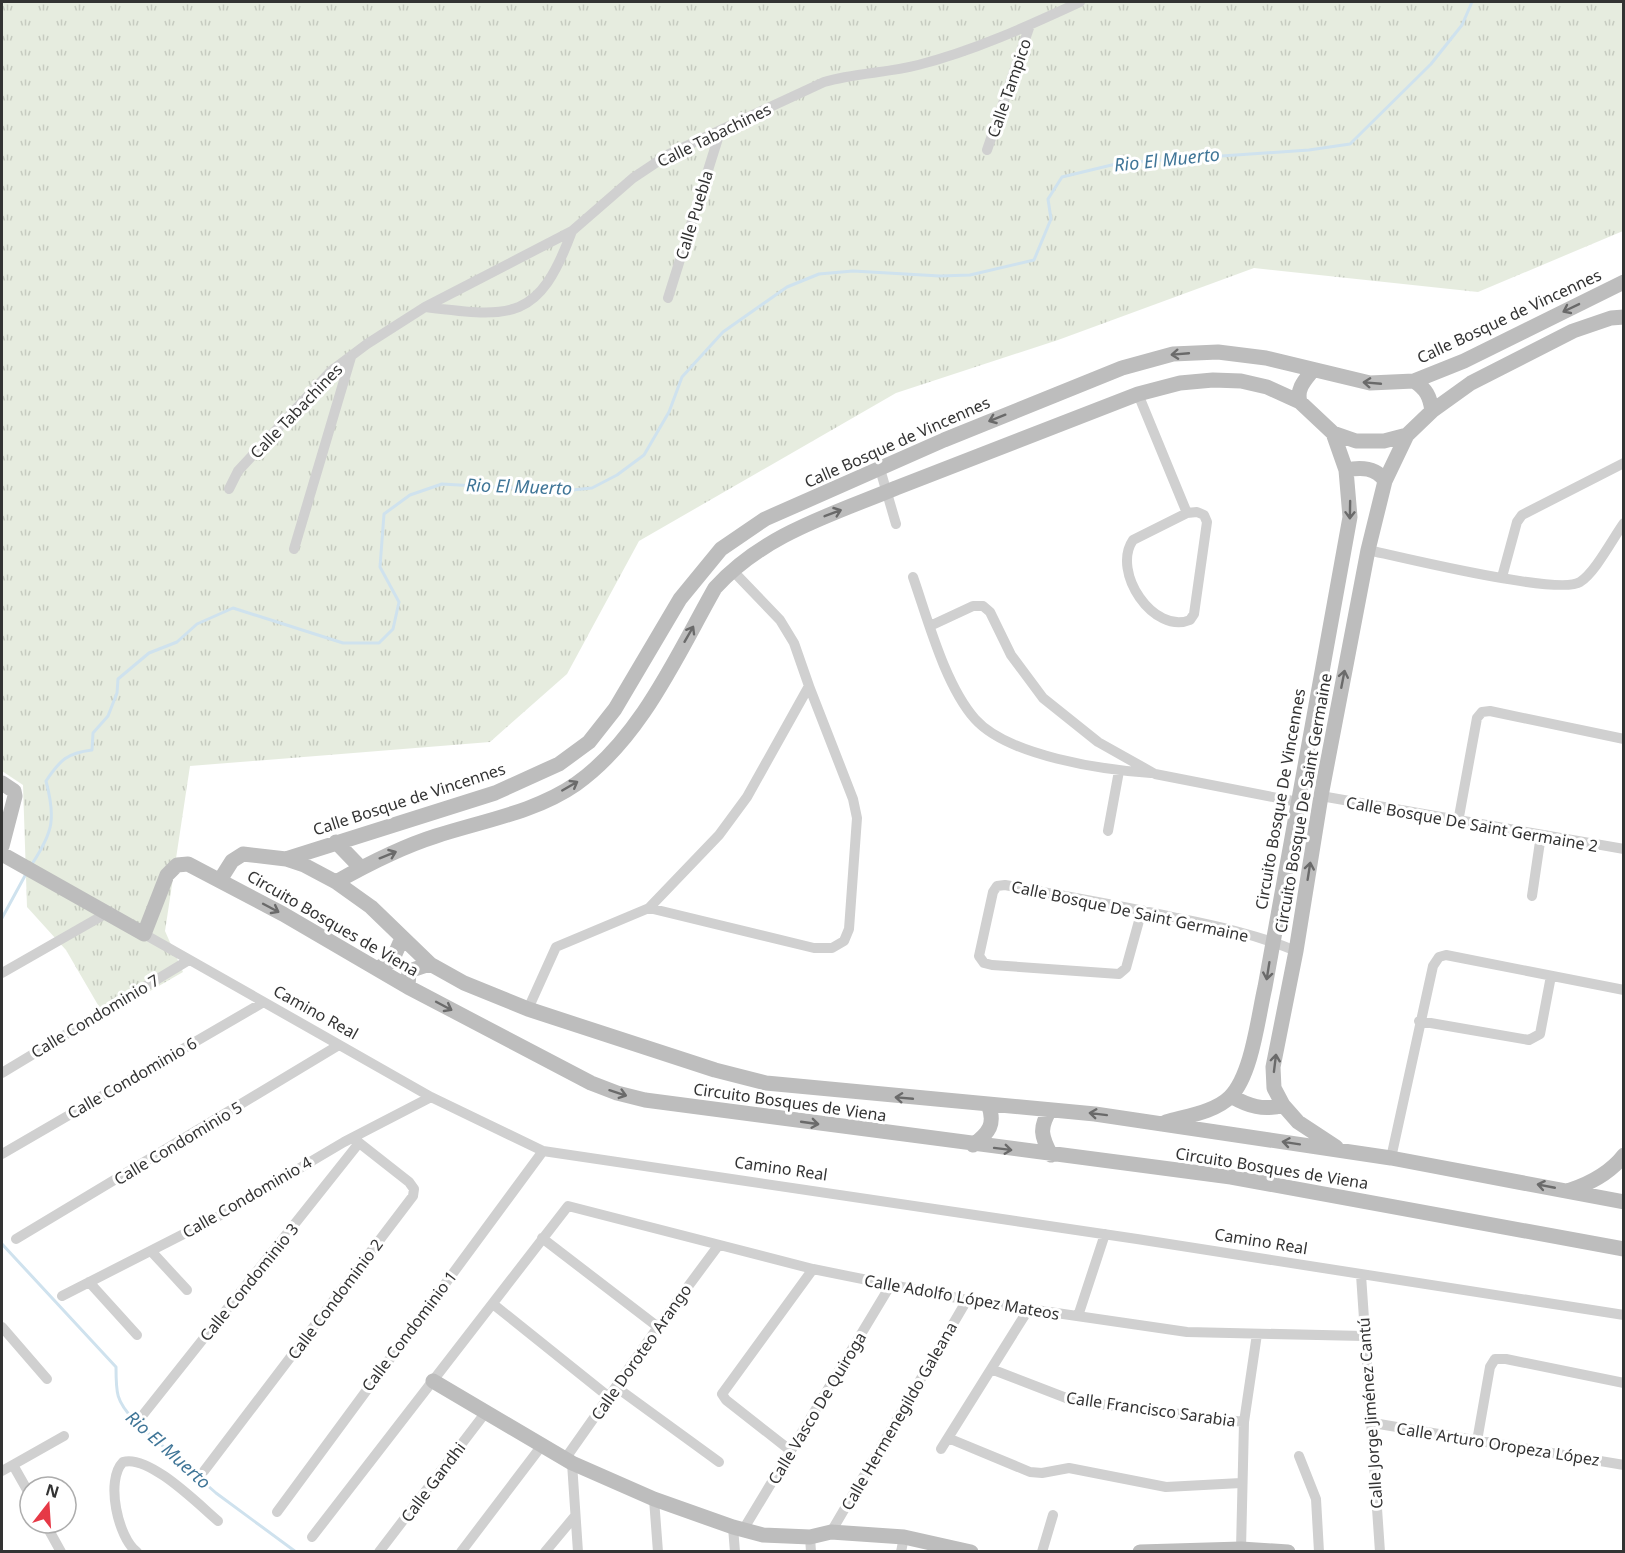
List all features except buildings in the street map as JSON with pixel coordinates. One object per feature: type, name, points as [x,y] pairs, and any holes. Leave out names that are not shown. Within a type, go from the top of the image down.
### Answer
[{"type":"main road","name":"Calle Bosque de Vincennes","points":[[286,859],[495,793],[559,764],[589,742],[615,709],[680,599],[721,549],[765,519],[944,440],[1122,368],[1173,354],[1218,352],[1266,358],[1370,384],[1414,381],[1464,361],[1623,282]]},
{"type":"main road","points":[[336,882],[361,868],[433,837],[533,806],[576,784],[606,758],[633,727],[715,588],[732,570],[766,544],[821,518],[1138,394],[1180,383],[1213,380],[1267,387],[1300,402],[1333,433],[1356,441],[1384,441],[1407,435],[1432,411],[1471,383],[1573,331],[1611,318],[1623,317]]},
{"type":"main road","points":[[1300,402],[1298,394],[1300,389],[1313,370]]},
{"type":"main road","points":[[1414,381],[1424,388],[1431,399],[1432,411]]},
{"type":"main road","name":"Circuito Bosque De Vincennes","points":[[1231,1096],[1248,1063],[1273,941],[1350,517],[1346,470],[1333,433]]},
{"type":"main road","name":"Circuito Bosque De Saint Germaine","points":[[1344,1151],[1298,1122],[1274,1088],[1273,1067],[1368,550],[1385,481],[1407,435]]},
{"type":"main road","points":[[1346,470],[1359,467],[1372,470],[1381,474],[1385,481]]},
{"type":"main road","name":"Camino Real","points":[[8,787],[3,852],[144,934]]},
{"type":"main road","points":[[336,842],[361,868]]},
{"type":"main road","name":"Circuito Bosques de Viena","points":[[1623,1202],[1570,1190],[1391,1158],[1162,1123],[766,1083],[715,1070],[528,1009],[464,983],[430,964],[371,908],[336,882],[286,859],[243,854],[232,861],[220,880],[408,987],[591,1083],[617,1093],[645,1100],[973,1145],[1231,1177],[1623,1249]]},
{"type":"main road","points":[[144,934],[167,875],[177,865],[188,864],[220,880]]},
{"type":"main road","points":[[378,968],[392,961],[402,938]]},
{"type":"main road","points":[[408,987],[409,972],[430,964]]},
{"type":"main road","points":[[1162,1123],[1203,1110],[1231,1096],[1245,1104],[1259,1108],[1272,1109],[1284,1105]]},
{"type":"main road","points":[[973,1145],[986,1135],[992,1126],[993,1117],[988,1104]]},
{"type":"main road","points":[[1050,1110],[1042,1122],[1041,1133],[1051,1155]]},
{"type":"main road","points":[[1570,1190],[1589,1183],[1621,1163]]},
{"type":"main road","points":[[433,1381],[569,1461],[654,1499],[738,1529],[811,1544],[831,1532],[902,1544],[971,1551]]},
{"type":"main road","points":[[1145,1551],[1288,1551]]},
{"type":"street","name":"Calle Tabachines","points":[[229,489],[238,471],[331,371],[425,307],[572,231],[633,178],[660,160],[824,82],[848,75],[916,66],[1030,25],[1080,2]]},
{"type":"street","name":"Calle Tampico","points":[[987,150],[1030,25]]},
{"type":"street","name":"Calle Puebla","points":[[668,298],[720,132]]},
{"type":"street","points":[[425,307],[474,313],[506,312],[525,306],[540,296],[563,255],[572,231]]},
{"type":"street","points":[[294,549],[351,356]]},
{"type":"street","points":[[1138,394],[1187,513]]},
{"type":"street","points":[[1502,577],[1517,522],[1522,515],[1623,463]]},
{"type":"street","points":[[880,470],[896,524]]},
{"type":"street","points":[[1187,513],[1204,514],[1207,522],[1194,614],[1190,620],[1173,623],[1164,619],[1140,599],[1128,577],[1126,556],[1133,540],[1187,513]]},
{"type":"street","points":[[1368,550],[1502,577],[1560,585],[1580,582],[1623,523]]},
{"type":"street","points":[[649,908],[814,948],[832,948],[844,942],[849,929],[857,818],[853,799],[808,686],[794,643],[780,620],[732,570]]},
{"type":"street","points":[[913,577],[953,684],[974,718],[985,729],[1019,748],[1119,771],[1155,774],[1298,802]]},
{"type":"street","points":[[930,626],[973,606],[983,606],[990,612],[1011,655],[1043,698],[1098,742],[1155,774]]},
{"type":"street","points":[[528,1009],[556,947],[649,908],[719,835],[747,796],[808,686]]},
{"type":"street","points":[[1458,822],[1476,718],[1482,712],[1491,711],[1623,739]]},
{"type":"street","points":[[1108,831],[1119,771]]},
{"type":"street","name":"Calle Bosque De Saint Germaine 2","points":[[1321,796],[1458,822],[1623,849]]},
{"type":"street","points":[[1532,896],[1541,835]]},
{"type":"street","name":"Calle Bosque De Saint Germaine","points":[[1142,910],[1124,972],[1047,971],[984,963],[979,956],[993,892],[997,886],[1005,885],[1142,910],[1273,941],[1296,951]]},
{"type":"street","points":[[2,973],[107,913]]},
{"type":"street","name":"Camino Real","points":[[144,934],[431,1097],[543,1151],[1105,1234],[1623,1315]]},
{"type":"street","points":[[1391,1158],[1419,1021],[1433,966],[1439,957],[1446,955],[1623,990]]},
{"type":"street","name":"Calle Condominio 7","points":[[2,1073],[189,960]]},
{"type":"street","points":[[1419,1021],[1529,1040],[1536,1039],[1540,1034],[1551,976]]},
{"type":"street","name":"Calle Condominio 6","points":[[2,1154],[262,1003]]},
{"type":"street","name":"Calle Condominio 5","points":[[16,1239],[339,1045]]},
{"type":"street","name":"Calle Condominio 4","points":[[62,1296],[217,1216],[356,1141],[431,1097]]},
{"type":"street","name":"Calle Condominio 3","points":[[138,1421],[356,1141]]},
{"type":"street","name":"Calle Condominio 2","points":[[204,1471],[413,1196],[414,1189],[409,1182],[356,1141]]},
{"type":"street","name":"Calle Condominio 1","points":[[277,1512],[543,1151]]},
{"type":"street","name":"Calle Adolfo López Mateos","points":[[542,1238],[568,1206],[813,1269],[890,1286],[1028,1310],[1187,1332],[1364,1336]]},
{"type":"street","points":[[1078,1317],[1105,1234]]},
{"type":"street","points":[[312,1537],[542,1238],[658,1326]]},
{"type":"street","name":"Calle Doroteo Arango","points":[[569,1461],[609,1397],[658,1326],[718,1246]]},
{"type":"street","points":[[151,1251],[187,1290]]},
{"type":"street","points":[[791,1451],[726,1400],[722,1394],[813,1269]]},
{"type":"street","name":"Calle Jorge Jiménez Cantú","points":[[1360,1275],[1373,1423],[1380,1551]]},
{"type":"street","points":[[89,1282],[137,1335]]},
{"type":"street","name":"Calle Vasco De Quiroga","points":[[738,1529],[791,1451],[890,1286]]},
{"type":"street","name":"Calle Hermenegildo Galeana","points":[[831,1532],[967,1300]]},
{"type":"street","points":[[493,1304],[609,1397]]},
{"type":"street","points":[[941,1449],[1028,1310]]},
{"type":"street","points":[[4,1333],[47,1378]]},
{"type":"street","points":[[1235,1550],[1244,1422],[1257,1334]]},
{"type":"street","points":[[1477,1441],[1490,1367],[1496,1359],[1506,1359],[1623,1383]]},
{"type":"street","name":"Calle Francisco Sarabia","points":[[991,1370],[1068,1400],[1244,1422]]},
{"type":"street","points":[[616,1387],[719,1462]]},
{"type":"street","name":"Calle Gandhi","points":[[379,1551],[486,1412]]},
{"type":"street","name":"Calle Arturo Oropeza López","points":[[1373,1423],[1623,1465]]},
{"type":"street","points":[[2,1471],[64,1436]]},
{"type":"street","points":[[948,1438],[1030,1472],[1042,1473],[1069,1468],[1180,1488],[1241,1483]]},
{"type":"street","points":[[460,1551],[543,1444]]},
{"type":"street","points":[[1299,1456],[1316,1499],[1319,1551]]},
{"type":"street","points":[[134,1551],[115,1504],[115,1479],[123,1462],[128,1460],[163,1474],[218,1521]]},
{"type":"street","points":[[569,1461],[578,1551]]},
{"type":"street","points":[[13,1465],[19,1475]]},
{"type":"street","points":[[654,1499],[658,1551]]},
{"type":"street","points":[[1042,1551],[1053,1515]]},
{"type":"street","points":[[545,1551],[575,1516]]},
{"type":"street","points":[[735,1551],[738,1529]]},
{"type":"street","points":[[52,1535],[61,1551]]},
{"type":"green space","points":[[2,2],[1623,2],[1623,231],[1478,292],[1254,268],[1058,340],[896,393],[639,541],[567,674],[490,742],[190,766],[165,931],[183,972],[105,1017],[66,950],[27,907],[23,785],[2,771]]},
{"type":"waterway","name":"Rio El Muerto","points":[[32,864],[51,825],[51,806],[46,781],[65,759],[76,753],[92,750],[93,733],[108,716],[117,693],[118,679],[149,653],[177,642],[197,624],[233,608],[343,643],[379,643],[393,629],[399,602],[380,567],[384,514],[410,495],[442,484],[562,491],[592,488],[617,475],[644,455],[669,412],[682,377],[723,332],[787,287],[819,274],[853,271],[940,276],[970,275],[1034,260],[1051,219],[1048,199],[1062,177],[1120,163],[1309,150],[1350,144],[1431,64],[1462,25],[1472,2]]},
{"type":"waterway","name":"Rio El Muerto","points":[[2,918],[27,872]]},
{"type":"waterway","name":"Rio El Muerto","points":[[2,1244],[116,1367],[116,1384],[120,1402],[134,1420]]},
{"type":"waterway","name":"Rio El Muerto","points":[[139,1425],[216,1493],[296,1552]]}]
